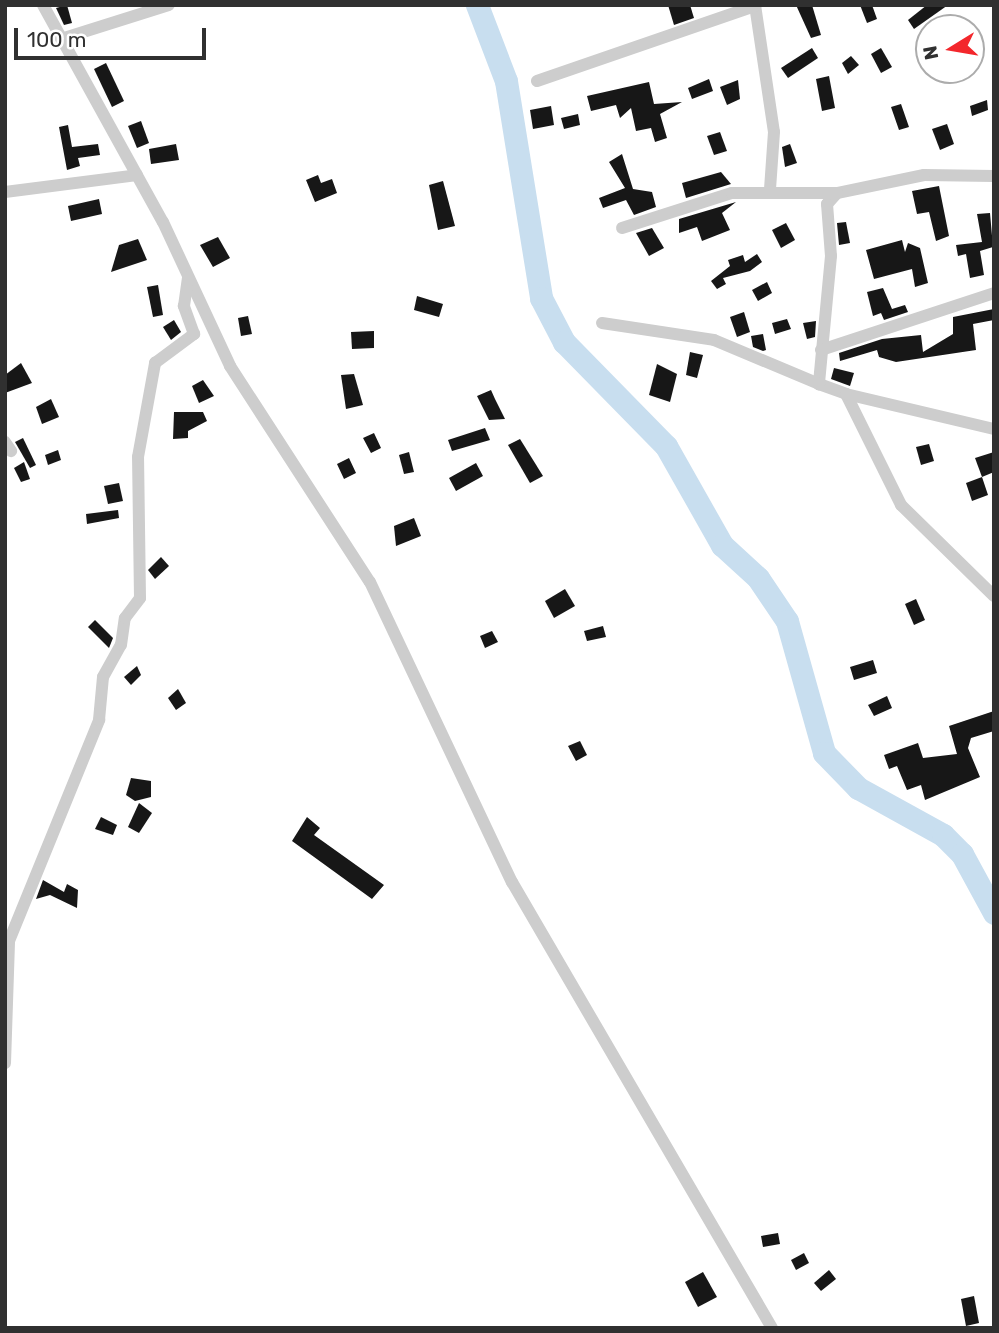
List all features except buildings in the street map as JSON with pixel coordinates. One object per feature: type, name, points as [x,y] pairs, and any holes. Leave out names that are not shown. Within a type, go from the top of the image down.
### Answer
[{"type":"street","points":[[43,5],[189,274],[230,366],[370,582],[512,882],[772,1328]]},
{"type":"street","points":[[61,39],[169,5]]},
{"type":"street","points":[[537,81],[755,6],[774,132],[770,189]]},
{"type":"street","points":[[5,192],[137,175]]},
{"type":"street","points":[[622,228],[732,193],[770,189],[837,193],[924,175],[994,176]]},
{"type":"street","points":[[820,384],[831,256],[827,204],[837,193]]},
{"type":"street","points":[[5,1063],[9,941],[99,720],[103,677],[140,598],[138,457],[155,363],[194,334],[184,306],[189,274]]},
{"type":"street","points":[[821,350],[994,293]]},
{"type":"street","points":[[602,323],[714,340],[846,394],[994,429]]},
{"type":"street","points":[[846,394],[901,505],[994,596]]},
{"type":"waterway","points":[[477,5],[506,81],[541,298],[564,342],[666,446],[722,545],[758,578],[787,621],[824,753],[858,788],[943,835],[962,854],[994,913]]}]
